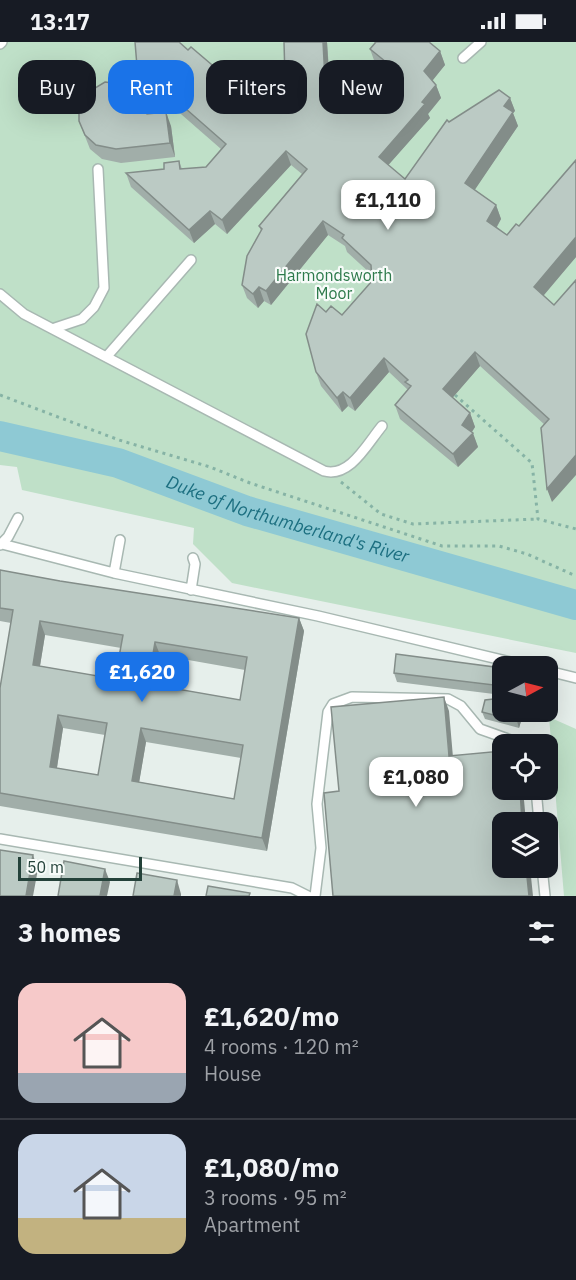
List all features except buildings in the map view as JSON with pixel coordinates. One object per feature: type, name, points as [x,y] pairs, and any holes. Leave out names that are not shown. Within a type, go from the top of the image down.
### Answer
[{"type":"lane","points":[[463,58],[481,42]]},
{"type":"lane","points":[[55,328],[82,318],[100,299],[104,288],[106,273],[98,169]]},
{"type":"lane","points":[[108,356],[191,260]]},
{"type":"lane","points":[[0,294],[24,314],[55,328],[316,468],[331,473],[349,465],[382,426]]},
{"type":"lane","points":[[18,518],[1,544],[114,573],[318,616],[492,658]]},
{"type":"lane","points":[[114,573],[120,540]]},
{"type":"lane","points":[[191,590],[195,564],[193,558]]},
{"type":"lane","points":[[558,674],[576,678]]},
{"type":"lane","points":[[315,896],[321,848],[316,804],[328,712],[333,704],[352,697],[448,699],[461,706],[480,729],[492,735]]},
{"type":"lane","points":[[0,839],[292,888],[308,896]]},
{"type":"lane","points":[[543,878],[544,896]]},
{"type":"path","points":[[0,395],[119,440],[210,467],[250,483],[442,546],[499,546],[527,554],[576,576]]},
{"type":"path","points":[[455,395],[532,463],[538,519]]},
{"type":"path","points":[[331,473],[381,514],[413,524],[538,519],[576,529]]},
{"type":"green space","name":"Harmondsworth Moor","points":[[0,42],[576,42],[576,605],[247,511],[118,463],[0,436]]},
{"type":"green space","points":[[0,441],[116,468],[246,517],[576,611],[576,653],[232,583],[193,544],[194,528],[22,490],[17,467],[0,465]]},
{"type":"green space","points":[[558,721],[576,729],[576,896],[564,896],[556,800],[558,800],[558,734],[550,734],[549,722]]},
{"type":"waterway","name":"Duke of Northumberland's River","points":[[0,436],[118,463],[247,511],[576,605]]}]
